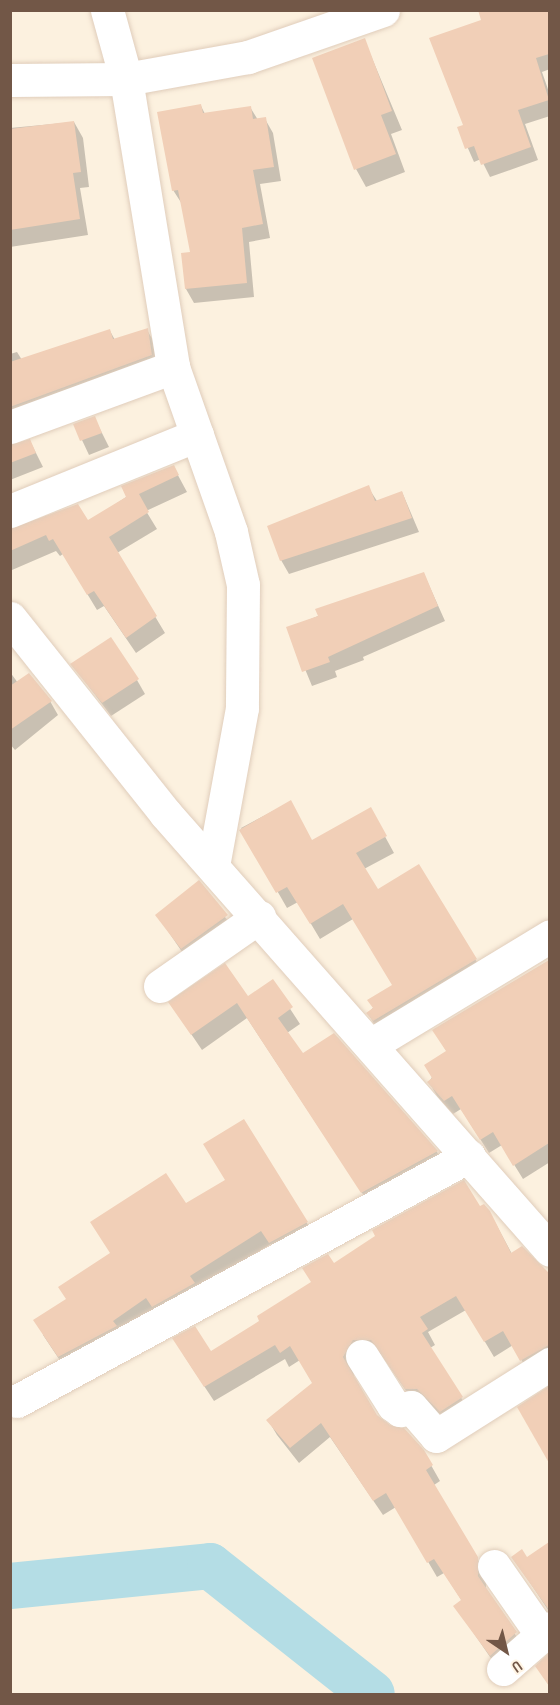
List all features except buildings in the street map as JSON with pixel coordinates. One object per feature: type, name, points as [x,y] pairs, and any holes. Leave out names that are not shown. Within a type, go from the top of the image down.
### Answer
[{"type":"street","points":[[106,10],[126,79],[173,367],[231,532],[243,585],[245,636],[242,708],[213,866]]},
{"type":"street","points":[[10,80],[126,79],[248,57],[383,10]]},
{"type":"street","points":[[10,427],[173,367]]},
{"type":"street","points":[[10,511],[197,435]]},
{"type":"street","points":[[10,618],[165,813],[372,1044],[549,1250]]},
{"type":"street","points":[[160,986],[259,917]]},
{"type":"street","points":[[372,1044],[549,936]]},
{"type":"street","points":[[17,1401],[468,1156]]},
{"type":"street","points":[[362,1356],[393,1405],[400,1410],[411,1407],[436,1436],[549,1364]]},
{"type":"street","points":[[494,1566],[546,1631],[502,1669]]},
{"type":"waterway","points":[[10,1586],[210,1566],[372,1694]]}]
